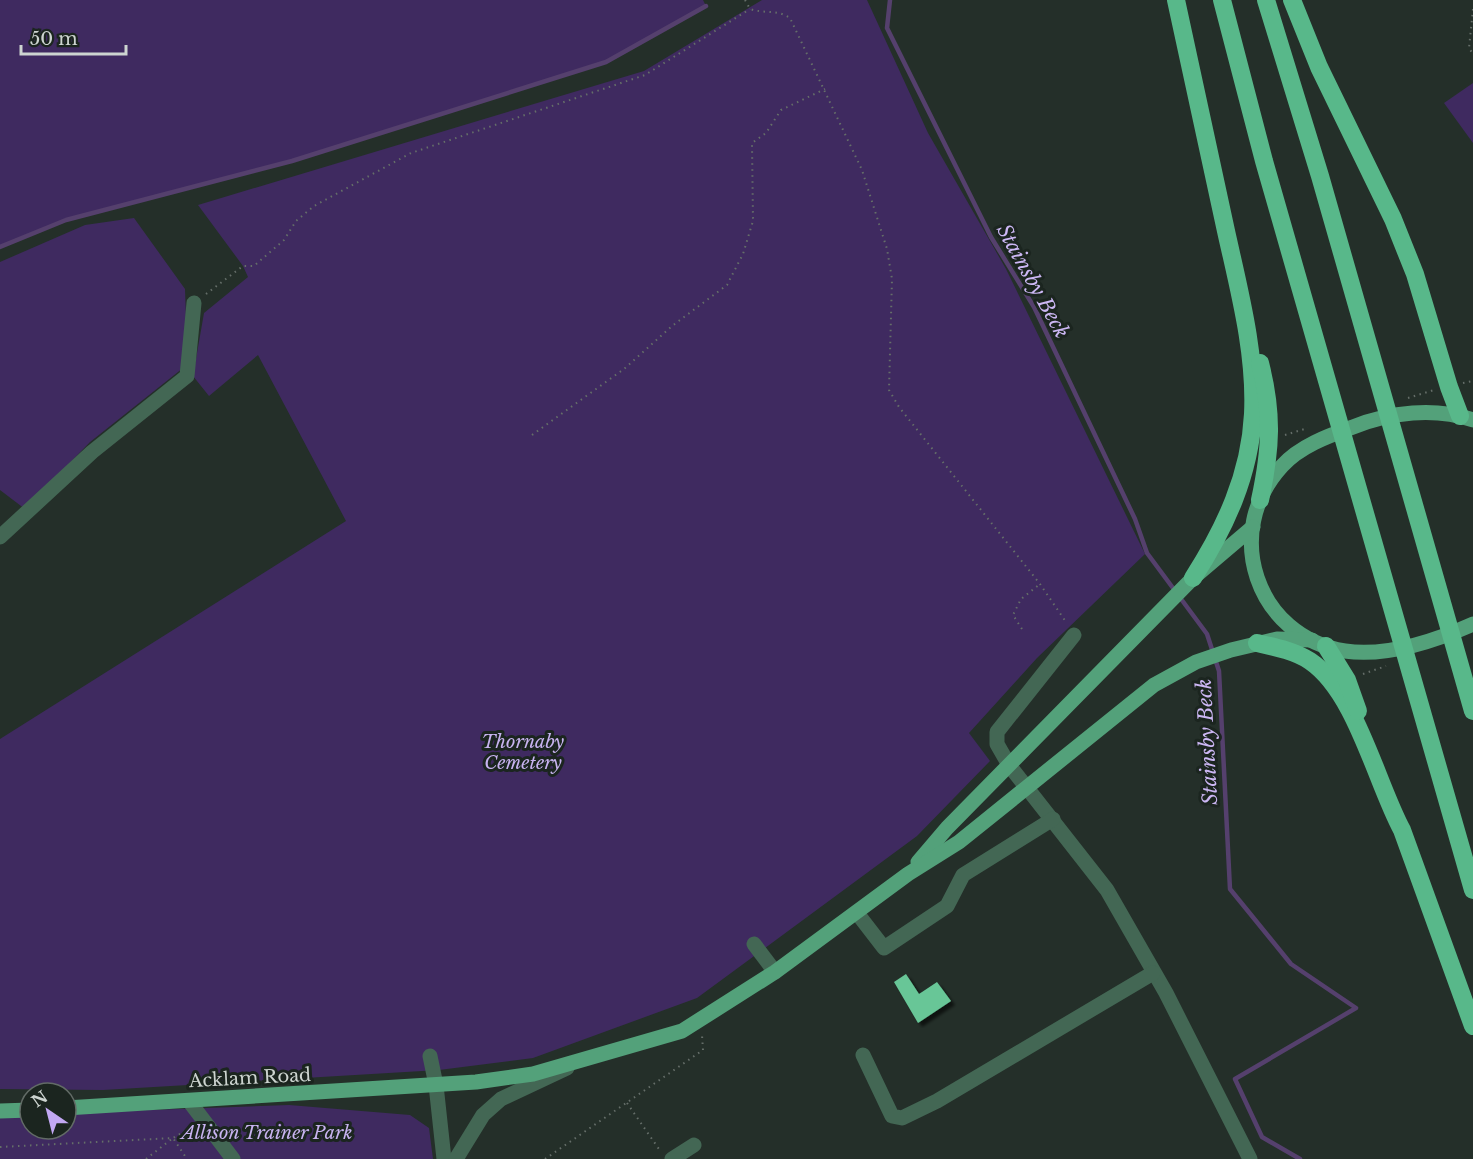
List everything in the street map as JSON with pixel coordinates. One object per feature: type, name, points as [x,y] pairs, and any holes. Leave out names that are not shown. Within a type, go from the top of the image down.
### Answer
[{"type":"highway","points":[[1176,0],[1244,322],[1253,386],[1253,416],[1245,465],[1229,516],[1216,543],[1191,581]]},
{"type":"highway","points":[[1222,0],[1264,161],[1473,890]]},
{"type":"highway","points":[[1266,0],[1327,198],[1473,711]]},
{"type":"highway","points":[[1292,0],[1319,67],[1393,219],[1415,274],[1449,387],[1468,418]]},
{"type":"highway","points":[[1244,322],[1257,349],[1269,405],[1269,457],[1260,500]]},
{"type":"highway","points":[[1257,643],[1282,648],[1308,659],[1319,668],[1335,688],[1363,737],[1389,806],[1402,830],[1473,1026]]},
{"type":"highway","points":[[1319,643],[1347,680],[1358,708],[1363,737]]},
{"type":"main road","points":[[1319,643],[1290,627],[1274,610],[1260,589],[1251,551],[1253,527],[1260,500],[1283,465],[1304,449],[1366,422],[1428,412],[1468,418]]},
{"type":"main road","points":[[908,874],[947,828],[1160,612],[1191,581],[1253,527]]},
{"type":"main road","points":[[908,874],[959,842],[1154,685],[1196,662],[1231,650],[1277,639],[1319,643],[1359,652],[1422,643],[1473,624]]},
{"type":"main road","name":"Acklam Road","points":[[78,1107],[436,1085],[533,1074],[583,1060],[682,1031],[701,1021],[775,972],[908,874]]},
{"type":"main road","points":[[0,1111],[18,1110]]},
{"type":"street","points":[[0,537],[92,452],[125,429],[187,376],[194,303]]},
{"type":"street","points":[[1074,635],[997,732],[997,744],[1026,788],[1053,819],[1107,890],[1166,993],[1250,1159]]},
{"type":"street","points":[[857,913],[884,948],[947,906],[963,875],[1053,819]]},
{"type":"street","points":[[754,944],[775,972]]},
{"type":"street","points":[[862,1055],[892,1116],[902,1118],[936,1101],[1153,973]]},
{"type":"street","points":[[430,1056],[436,1085],[444,1159]]},
{"type":"street","points":[[456,1159],[483,1115],[501,1099],[583,1060]]},
{"type":"street","points":[[189,1101],[233,1159]]},
{"type":"street","points":[[672,1159],[694,1145]]},
{"type":"path","points":[[745,0],[750,9],[759,12],[781,12],[790,18],[862,170],[887,249],[892,279],[889,390],[899,407],[1040,584],[1074,635]]},
{"type":"path","points":[[194,303],[243,266],[254,266],[284,240],[296,221],[314,206],[411,153],[645,75],[750,9]]},
{"type":"path","points":[[1473,9],[1469,48],[1473,54]]},
{"type":"path","points":[[532,435],[624,369],[672,326],[727,285],[743,254],[753,221],[752,143],[766,133],[782,111],[825,89]]},
{"type":"path","points":[[1022,629],[1012,615],[1021,599],[1040,584]]},
{"type":"path","points":[[544,1159],[703,1050],[701,1021]]},
{"type":"path","points":[[627,1102],[666,1159]]},
{"type":"path","points":[[146,1159],[173,1138],[202,1121]]},
{"type":"path","points":[[0,1147],[173,1138]]},
{"type":"path","points":[[173,1138],[187,1159]]},
{"type":"green space","points":[[0,0],[703,0],[706,6],[606,62],[292,161],[66,220],[0,247]]},
{"type":"green space","name":"Thornaby Cemetery","points":[[762,0],[867,0],[928,133],[1006,269],[1145,554],[1037,658],[969,733],[990,761],[917,836],[697,998],[533,1058],[439,1070],[103,1090],[78,1090],[78,1081],[18,1081],[18,1089],[0,1089],[0,739],[346,521],[258,355],[209,396],[193,376],[204,313],[248,277],[243,266],[198,205],[644,71]]},
{"type":"green space","points":[[1473,83],[1473,143],[1444,103]]},
{"type":"green space","points":[[134,218],[185,289],[187,347],[183,368],[90,442],[25,509],[0,490],[0,262],[85,225]]},
{"type":"green space","name":"Allison Trainer Park","points":[[289,1105],[410,1115],[429,1128],[433,1159],[0,1159],[0,1114],[18,1114],[18,1141],[78,1141],[78,1113]]},
{"type":"building","points":[[906,974],[919,994],[937,982],[951,1001],[918,1023],[894,982]]},
{"type":"waterway","name":"Stainsby Beck","points":[[890,0],[887,28],[991,237],[1034,307],[1135,519],[1147,553],[1207,634],[1219,671],[1230,889],[1291,964],[1356,1008],[1235,1079],[1262,1137],[1300,1159]]},
{"type":"waterway","points":[[0,247],[66,220],[292,161],[606,62],[706,6]]}]
